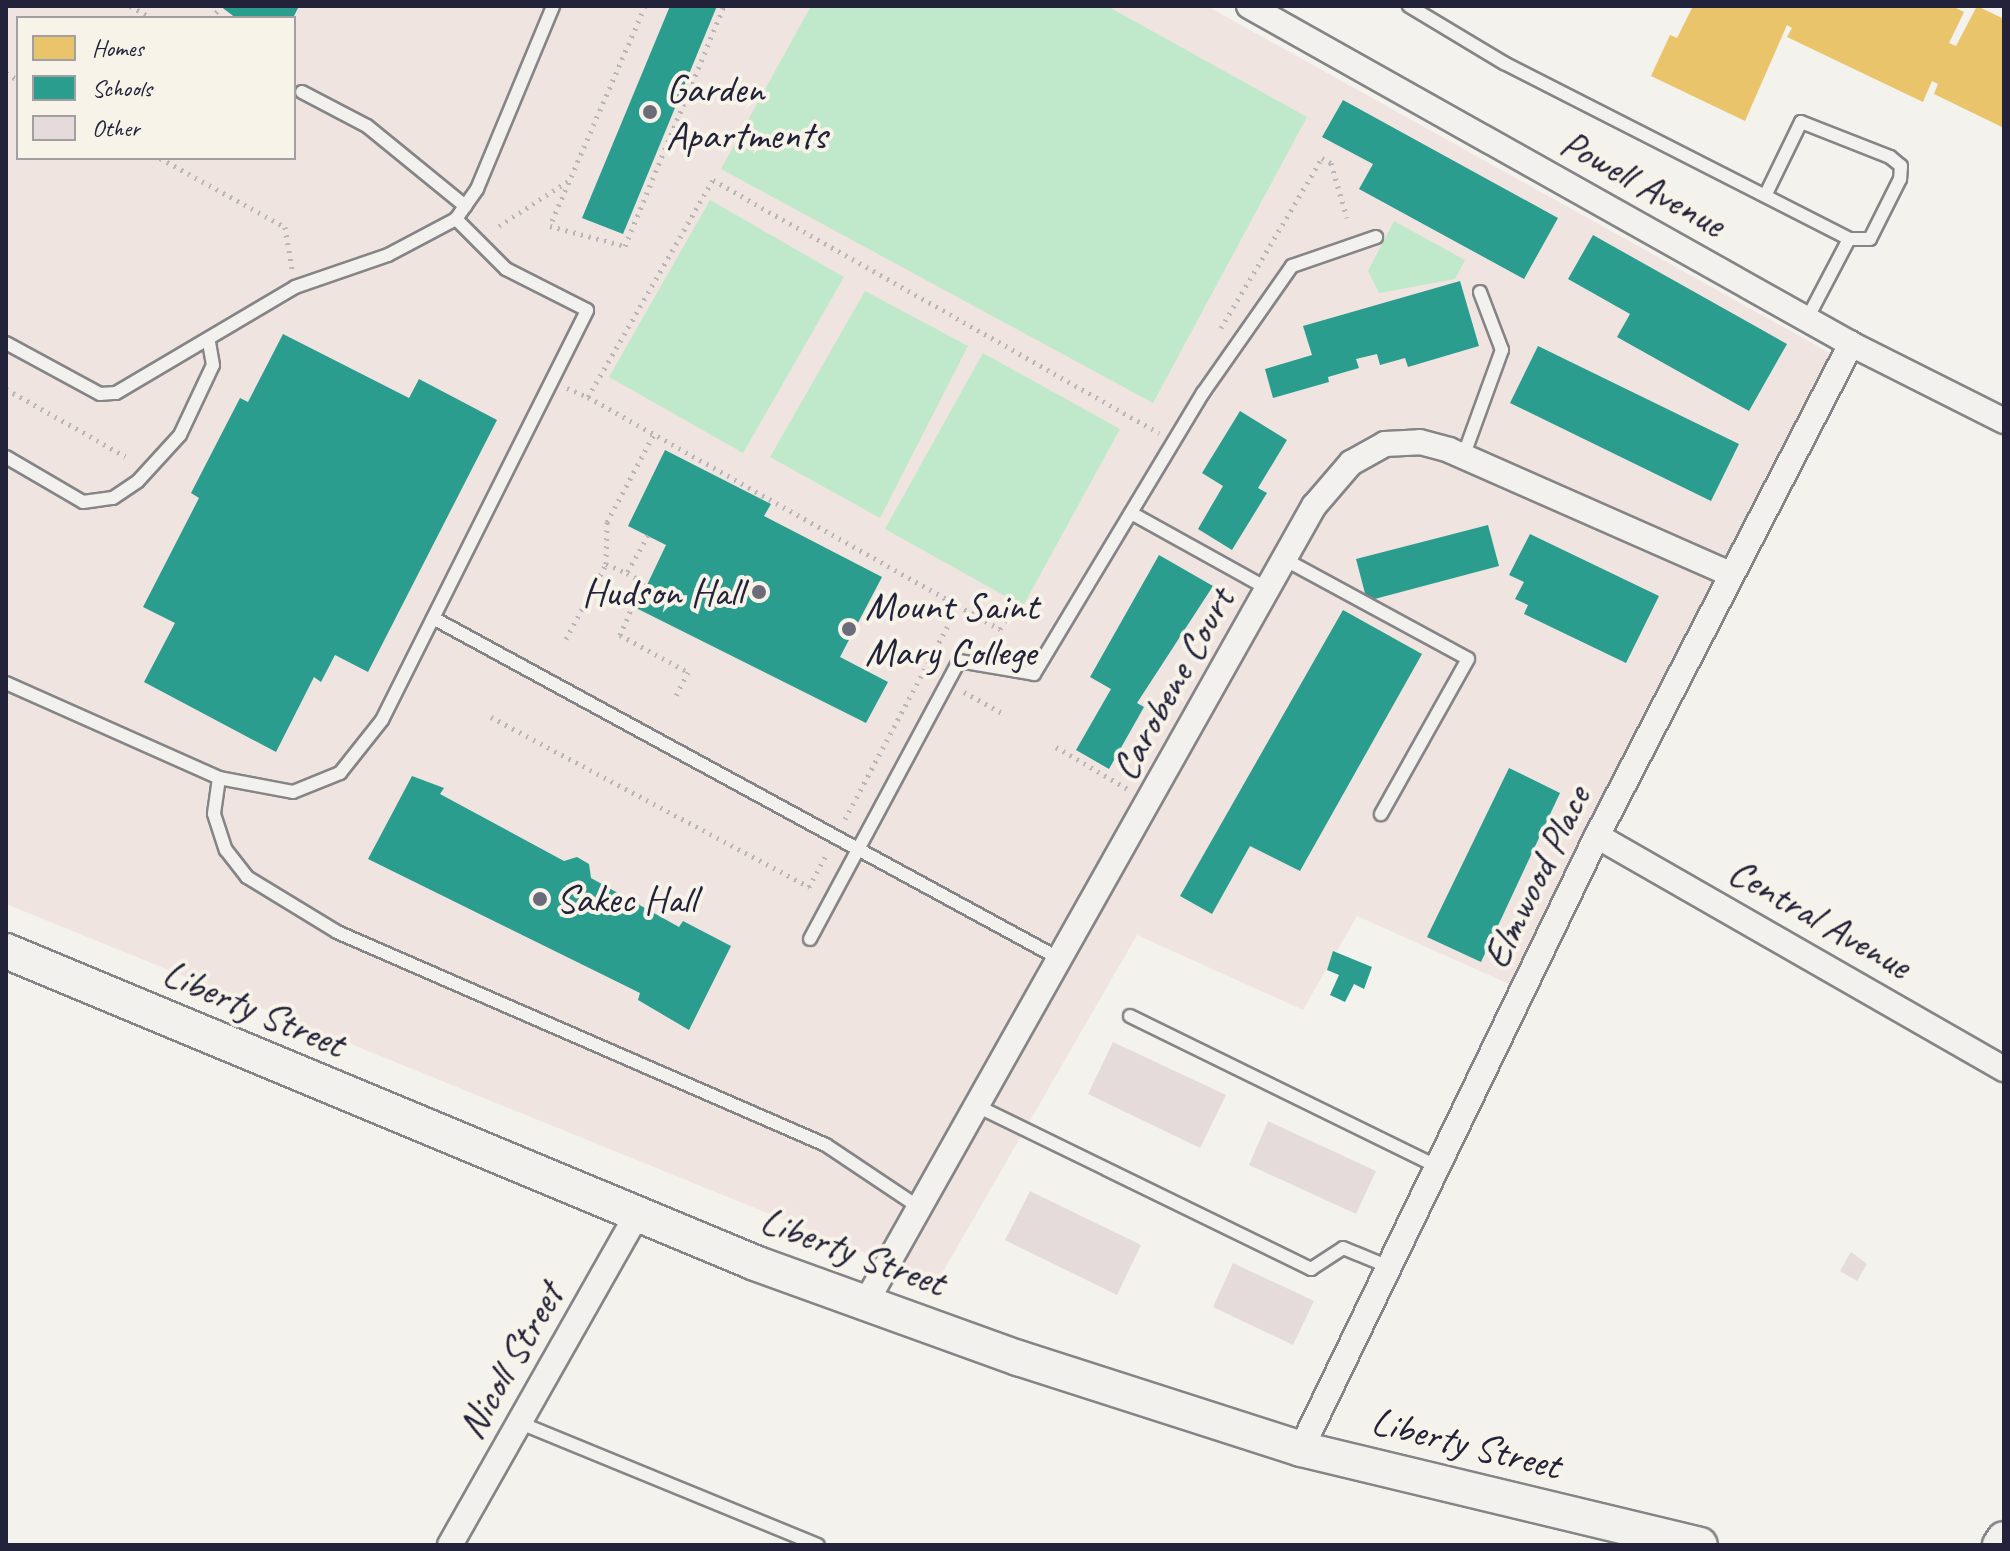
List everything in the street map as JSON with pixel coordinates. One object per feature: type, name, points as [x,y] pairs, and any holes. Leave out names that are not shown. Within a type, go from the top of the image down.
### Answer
[{"type":"street","name":"Powell Avenue","points":[[1249,6],[1287,15],[1851,344],[2004,421]]},
{"type":"street","name":"Elmwood Place","points":[[1301,1449],[1597,836],[1851,344]]},
{"type":"street","name":"Carobene Court","points":[[865,1304],[1063,960],[1314,506],[1351,463],[1385,444],[1420,442],[1463,457],[1730,574]]},
{"type":"street","name":"Central Avenue","points":[[1597,836],[2004,1069]]},
{"type":"street","name":"Liberty Street","points":[[6,951],[637,1214],[865,1304],[1301,1449],[1700,1545]]},
{"type":"street","name":"Nicoll Street","points":[[450,1545],[637,1214]]},
{"type":"street","points":[[2000,1545],[2004,1539]]},
{"type":"lane","points":[[6,343],[100,394],[116,393],[209,343],[295,287],[388,255],[456,219],[465,206],[553,6]]},
{"type":"lane","points":[[1409,6],[1504,63],[1849,239],[1870,239],[1900,179],[1901,166],[1890,157],[1801,122],[1766,194]]},
{"type":"lane","points":[[302,92],[367,126],[465,206]]},
{"type":"lane","points":[[6,683],[219,778],[293,792],[340,773],[382,720],[587,310],[506,269],[456,219]]},
{"type":"lane","points":[[810,939],[959,661],[1034,674],[1203,393],[1292,266],[1376,237]]},
{"type":"lane","points":[[1807,319],[1849,239]]},
{"type":"lane","points":[[1463,457],[1502,350],[1480,292]]},
{"type":"lane","points":[[6,457],[83,502],[113,498],[138,481],[180,435],[213,365],[209,343]]},
{"type":"lane","points":[[1131,513],[1268,589]]},
{"type":"lane","points":[[1284,559],[1468,659],[1381,814]]},
{"type":"lane","points":[[433,618],[1063,960]]},
{"type":"lane","points":[[219,778],[214,814],[226,850],[247,877],[273,893],[337,932],[826,1145],[920,1208]]},
{"type":"lane","points":[[1130,1016],[1438,1167]]},
{"type":"lane","points":[[977,1106],[1311,1269],[1343,1248],[1389,1267]]},
{"type":"lane","points":[[518,1422],[818,1545]]},
{"type":"path","points":[[130,6],[148,16]]},
{"type":"path","points":[[645,6],[550,226],[625,246],[724,6]]},
{"type":"path","points":[[212,16],[219,10]]},
{"type":"path","points":[[164,160],[285,227],[292,270]]},
{"type":"path","points":[[499,226],[569,180]]},
{"type":"path","points":[[588,397],[713,180],[1159,433]]},
{"type":"path","points":[[566,387],[1000,629],[1014,606]]},
{"type":"path","points":[[6,389],[125,456]]},
{"type":"path","points":[[566,639],[606,564],[607,522],[654,434]]},
{"type":"path","points":[[627,573],[648,535]]},
{"type":"path","points":[[606,564],[643,582],[620,635],[688,672],[676,696]]},
{"type":"path","points":[[959,690],[1002,713]]},
{"type":"path","points":[[1056,747],[1129,790],[1137,776]]},
{"type":"shaded area","name":"Mount Saint Mary College","points":[[6,6],[1207,6],[1830,353],[1511,985],[1357,916],[1303,1010],[1137,935],[937,1282],[6,904]]},
{"type":"green space","points":[[811,6],[1107,6],[1307,117],[1153,403],[721,169]]},
{"type":"green space","points":[[710,200],[844,277],[743,453],[609,377]]},
{"type":"green space","points":[[1394,221],[1465,260],[1455,279],[1379,293],[1368,271]]},
{"type":"green space","points":[[865,291],[968,346],[880,518],[770,457]]},
{"type":"green space","points":[[983,353],[1120,429],[1023,606],[885,529]]},
{"type":"building: Homes","points":[[1693,6],[1952,6],[1964,12],[1949,43],[1956,46],[1977,6],[2004,19],[2004,128],[1934,94],[1938,84],[1932,81],[1923,102],[1787,37],[1792,28],[1787,25],[1745,121],[1651,76],[1670,35],[1677,38]]},
{"type":"building: Schools","points":[[220,6],[299,6],[294,16],[233,16]]},
{"type":"building: Schools","name":"Garden Apartments","points":[[670,6],[717,6],[623,234],[582,218]]},
{"type":"building: Schools","points":[[1343,100],[1558,218],[1524,279],[1359,189],[1373,164],[1322,137]]},
{"type":"building: Schools","points":[[1593,235],[1787,344],[1749,411],[1617,337],[1630,314],[1568,279]]},
{"type":"building: Schools","points":[[1460,281],[1479,346],[1408,367],[1405,358],[1380,365],[1377,354],[1356,359],[1359,368],[1328,377],[1329,382],[1273,398],[1265,369],[1312,355],[1303,326]]},
{"type":"building: Schools","points":[[283,334],[409,398],[419,379],[497,420],[368,672],[335,655],[321,682],[314,677],[276,752],[144,682],[175,623],[143,607],[199,498],[191,493],[240,398],[248,402]]},
{"type":"building: Schools","points":[[1538,346],[1739,444],[1711,501],[1510,403]]},
{"type":"building: Schools","points":[[1240,411],[1287,440],[1258,488],[1267,493],[1232,550],[1198,529],[1223,486],[1202,473]]},
{"type":"building: Schools","name":"Hudson Hall","points":[[665,450],[771,504],[764,516],[882,577],[840,657],[888,682],[866,723],[636,608],[666,545],[628,526]]},
{"type":"building: Schools","points":[[1488,525],[1499,566],[1367,601],[1356,559]]},
{"type":"building: Schools","points":[[1530,534],[1659,596],[1626,663],[1524,614],[1528,605],[1515,599],[1524,582],[1509,575]]},
{"type":"building: Schools","points":[[1159,555],[1213,586],[1137,703],[1144,707],[1109,769],[1076,750],[1111,689],[1090,677]]},
{"type":"building: Schools","points":[[1343,610],[1422,654],[1300,871],[1250,846],[1212,914],[1180,896]]},
{"type":"building: Schools","points":[[1509,768],[1560,793],[1481,962],[1427,937]]},
{"type":"building: Schools","name":"Sakec Hall","points":[[412,776],[444,788],[440,794],[564,861],[577,857],[589,864],[591,878],[679,927],[683,921],[731,946],[689,1030],[638,1000],[640,993],[368,859]]},
{"type":"building: Schools","points":[[1333,951],[1372,967],[1364,989],[1354,984],[1345,1002],[1330,995],[1339,975],[1327,970]]},
{"type":"building: Other","points":[[1113,1042],[1226,1095],[1200,1148],[1088,1094]]},
{"type":"building: Other","points":[[1268,1121],[1376,1171],[1356,1214],[1249,1165]]},
{"type":"building: Other","points":[[1030,1191],[1141,1245],[1117,1295],[1005,1240]]},
{"type":"building: Other","points":[[1851,1252],[1867,1264],[1857,1281],[1840,1271]]},
{"type":"building: Other","points":[[1233,1263],[1314,1301],[1293,1345],[1213,1307]]},
{"type":"place","name":"Garden Apartments","points":[[650,112]]},
{"type":"place","name":"Hudson Hall","points":[[759,592]]},
{"type":"place","name":"Mount Saint Mary College","points":[[849,629]]},
{"type":"place","name":"Sakec Hall","points":[[540,899]]}]
